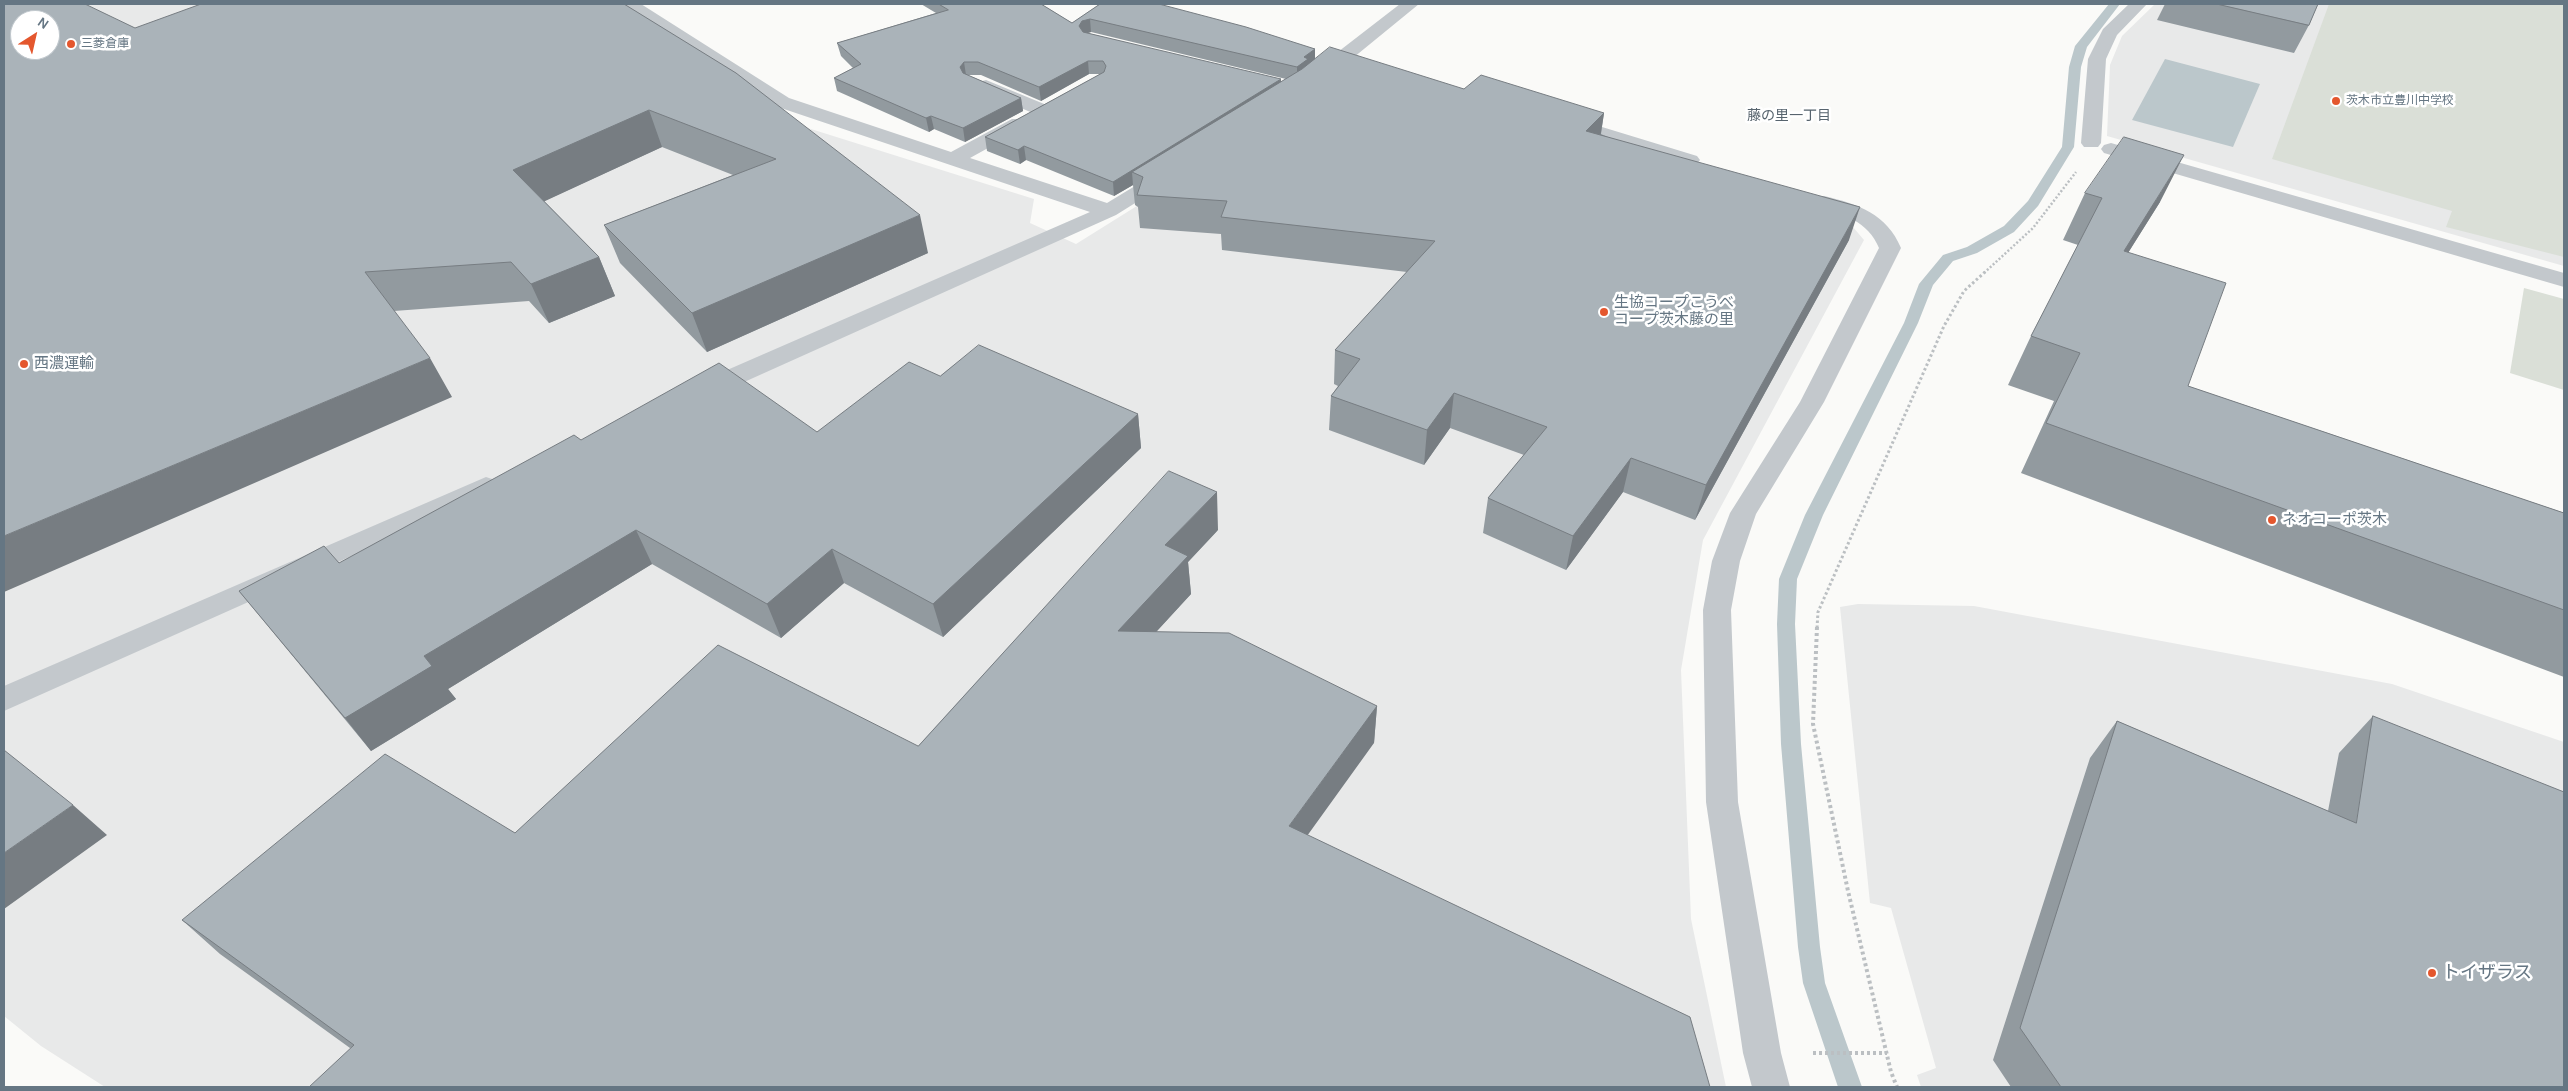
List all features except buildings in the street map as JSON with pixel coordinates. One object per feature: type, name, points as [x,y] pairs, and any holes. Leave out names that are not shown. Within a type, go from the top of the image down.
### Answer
[{"type":"street","points":[[630,4],[782,102],[1109,211]]},
{"type":"street","points":[[1301,90],[1410,4]]},
{"type":"street","points":[[2138,4],[2109,33],[2097,59],[2100,146],[2564,280]]},
{"type":"street","points":[[1329,68],[1355,74]]},
{"type":"street","points":[[953,159],[1050,106],[973,81]]},
{"type":"street","points":[[1541,114],[1711,167]]},
{"type":"street","points":[[680,401],[1109,211],[1185,164]]},
{"type":"street","points":[[1771,1087],[1762,1053],[1722,802],[1717,610],[1726,560],[1743,513],[1812,402],[1890,248],[1886,235],[1874,222],[1852,210],[1805,196]]},
{"type":"street","points":[[4,699],[506,477]]},
{"type":"path","points":[[1897,1087],[1848,891],[1813,724],[1818,612],[1932,353],[1964,291],[2033,228],[2085,160],[2100,146]]},
{"type":"path","points":[[1824,1053],[1887,1053]]},
{"type":"shaded area","points":[[4,4],[581,4],[744,108],[1034,199],[1030,223],[1076,244],[1337,81],[1847,220],[1864,240],[1703,540],[1681,670],[1691,919],[1726,1087],[105,1087],[41,1046],[4,1016]]},
{"type":"shaded area","name":"茨木市立豊川中学校","points":[[2155,4],[2564,4],[2564,266],[2107,136],[2110,65],[2122,36]]},
{"type":"shaded area","name":"茨木市立豊川中学校","points":[[2329,4],[2564,4],[2564,257],[2446,227],[2452,211],[2272,159]]},
{"type":"shaded area","points":[[2165,59],[2260,84],[2233,147],[2132,120]]},
{"type":"shaded area","points":[[2524,288],[2564,299],[2564,390],[2510,373]]},
{"type":"shaded area","points":[[1858,604],[1974,606],[2392,684],[2564,742],[2564,1087],[1921,1087],[1917,1075],[1936,1068],[1891,908],[1870,903],[1840,607]]},
{"type":"waterway","points":[[1850,1087],[1814,983],[1809,947],[1791,744],[1786,624],[1788,579],[1814,515],[1911,323],[1926,284],[1948,258],[1972,250],[2009,229],[2033,203],[2068,147],[2075,67],[2081,46],[2115,4]]},
{"type":"place","name":"三菱倉庫","points":[[71,44]]},
{"type":"place","name":"茨木市立豊川中学校","points":[[2336,101]]},
{"type":"place","name":"生協コープこうべ コープ茨木藤の里","points":[[1604,312]]},
{"type":"place","name":"西濃運輸","points":[[24,364]]},
{"type":"place","name":"ネオコーポ茨木","points":[[2272,520]]},
{"type":"place","name":"トイザラス","points":[[2432,973]]},
{"type":"district","name":"藤の里一丁目","points":[[1789,116]]}]
